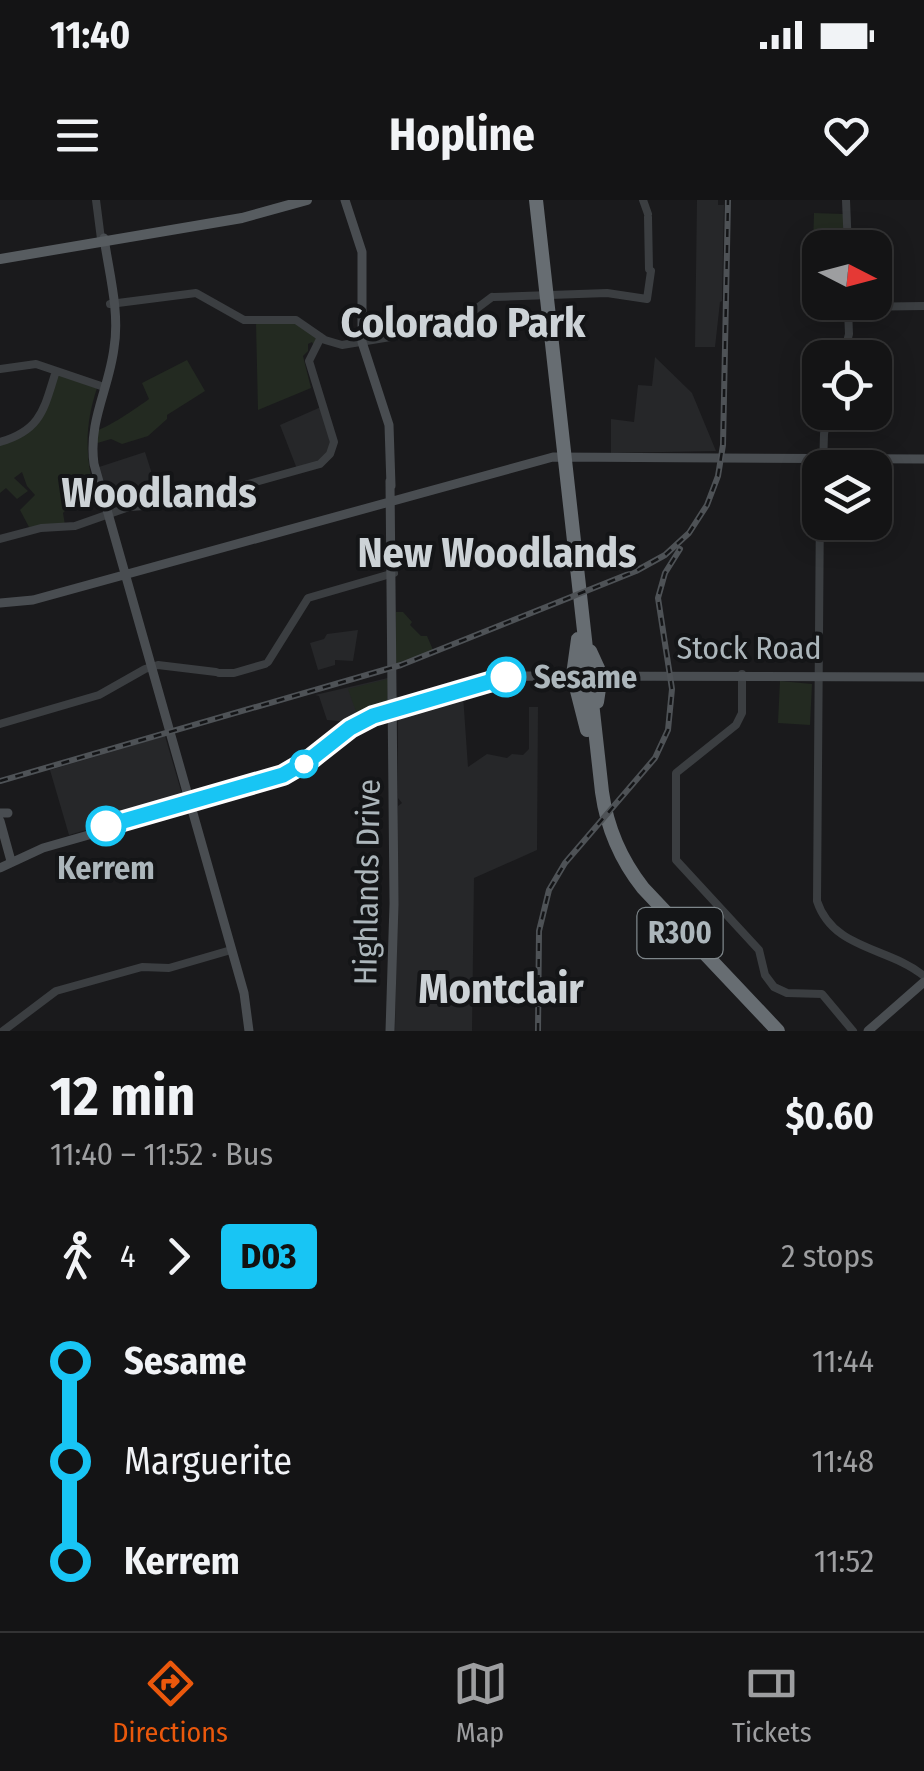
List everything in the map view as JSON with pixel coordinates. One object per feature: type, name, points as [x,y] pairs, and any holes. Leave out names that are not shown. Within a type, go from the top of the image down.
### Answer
[{"type":"highway","name":"R300","points":[[534,200],[604,817]]},
{"type":"highway","name":"R300","points":[[588,673],[596,775],[604,817],[622,856],[643,888],[776,1030]]},
{"type":"highway","points":[[588,673],[601,678],[596,742]]},
{"type":"main road","points":[[0,258],[225,218],[294,200]]},
{"type":"main road","points":[[103,240],[242,218],[307,200]]},
{"type":"main road","name":"Highlands Drive","points":[[344,200],[363,258],[362,342],[388,423],[394,711],[390,1031]]},
{"type":"main road","points":[[103,240],[111,273],[114,348],[94,418],[92,447],[106,515],[245,1000],[246,1025]]},
{"type":"main road","points":[[103,240],[112,305]]},
{"type":"main road","points":[[0,604],[30,604],[123,575],[561,458],[729,457],[802,461]]},
{"type":"main road","points":[[892,459],[924,458]]},
{"type":"main road","name":"Stock Road","points":[[188,805],[290,772],[350,728],[394,711],[516,678],[588,673],[924,676]]},
{"type":"main road","points":[[6,862],[40,845],[130,815],[188,805]]},
{"type":"main road","points":[[6,862],[188,805]]},
{"type":"main road","points":[[3,816],[6,862]]},
{"type":"main road","points":[[0,829],[6,862]]},
{"type":"main road","points":[[866,1031],[924,979]]},
{"type":"street","points":[[98,200],[103,240]]},
{"type":"street","points":[[112,305],[196,293],[244,320],[296,320],[338,344],[456,322],[491,299],[505,296],[610,293],[647,298],[648,216],[643,200]]},
{"type":"street","points":[[846,200],[847,230]]},
{"type":"street","points":[[892,308],[924,306]]},
{"type":"street","points":[[0,539],[40,528],[75,526],[129,507],[187,502],[324,461],[333,448],[334,436],[309,361],[322,338]]},
{"type":"street","points":[[0,368],[28,363],[102,386]]},
{"type":"street","points":[[0,442],[35,424],[56,371]]},
{"type":"street","points":[[819,540],[814,675],[816,890],[820,910],[842,937],[898,958],[924,979]]},
{"type":"street","points":[[0,724],[100,695],[149,667],[170,664],[239,671],[267,661],[307,599],[393,573]]},
{"type":"street","points":[[742,675],[742,713],[736,724],[676,773],[676,858],[760,950],[766,977],[774,987],[790,993],[820,994],[853,1031]]},
{"type":"street","points":[[4,1031],[56,991],[141,967],[169,968],[230,950]]},
{"type":"shaded area","points":[[697,200],[718,200],[718,205],[724,205],[722,301],[715,347],[695,347]]},
{"type":"shaded area","points":[[814,213],[843,214],[843,230],[814,230]]},
{"type":"shaded area","points":[[294,321],[318,337],[314,346],[312,342],[308,344],[303,356],[311,388],[258,410],[256,323]]},
{"type":"shaded area","points":[[655,357],[692,393],[716,451],[611,453],[611,419],[634,422],[638,385],[652,386]]},
{"type":"shaded area","points":[[187,360],[205,391],[167,415],[148,436],[122,444],[111,439],[94,444],[94,431],[149,399],[142,383]]},
{"type":"shaded area","points":[[57,374],[97,388],[88,439],[94,490],[79,496],[63,513],[65,525],[29,527],[20,510],[35,495],[22,472],[14,478],[28,491],[17,499],[6,488],[0,493],[0,444],[25,433],[39,419]]},
{"type":"shaded area","points":[[321,407],[332,436],[329,453],[319,463],[297,469],[280,425]]},
{"type":"shaded area","points":[[145,452],[161,502],[135,504],[131,492],[105,501],[96,468]]},
{"type":"shaded area","points":[[396,612],[403,612],[421,636],[427,636],[433,650],[395,664]]},
{"type":"shaded area","points":[[358,630],[353,661],[335,660],[335,665],[318,670],[310,643],[324,639],[327,634]]},
{"type":"shaded area","points":[[388,678],[388,709],[350,726],[349,722],[327,720],[319,696],[315,695]]},
{"type":"shaded area","points":[[388,679],[387,708],[359,720],[348,689]]},
{"type":"shaded area","points":[[780,681],[812,684],[810,725],[778,723]]},
{"type":"shaded area","points":[[463,695],[468,767],[487,754],[507,758],[512,754],[523,755],[529,749],[529,707],[538,707],[537,850],[474,878],[472,1031],[395,1031],[398,806],[402,803],[398,798],[398,716]]},
{"type":"shaded area","points":[[165,736],[184,801],[69,835],[50,770]]},
{"type":"railway","points":[[0,781],[401,665],[636,571],[665,555],[689,533],[707,505],[718,476],[723,445],[728,200]]},
{"type":"railway","points":[[538,1031],[539,931],[549,890],[565,863],[655,758],[668,730],[672,689],[658,598],[665,573],[680,549]]},
{"type":"bus line","name":"D03","points":[[106,826],[283,775],[373,716],[506,677]]},
{"type":"place","name":"Sesame","points":[[506,677]]},
{"type":"place","name":"Kerrem","points":[[106,826]]},
{"type":"district","name":"Colorado Park","points":[[463,323]]},
{"type":"district","name":"Woodlands","points":[[159,493]]},
{"type":"district","name":"New Woodlands","points":[[497,553]]},
{"type":"district","name":"Montclair","points":[[501,989]]}]
